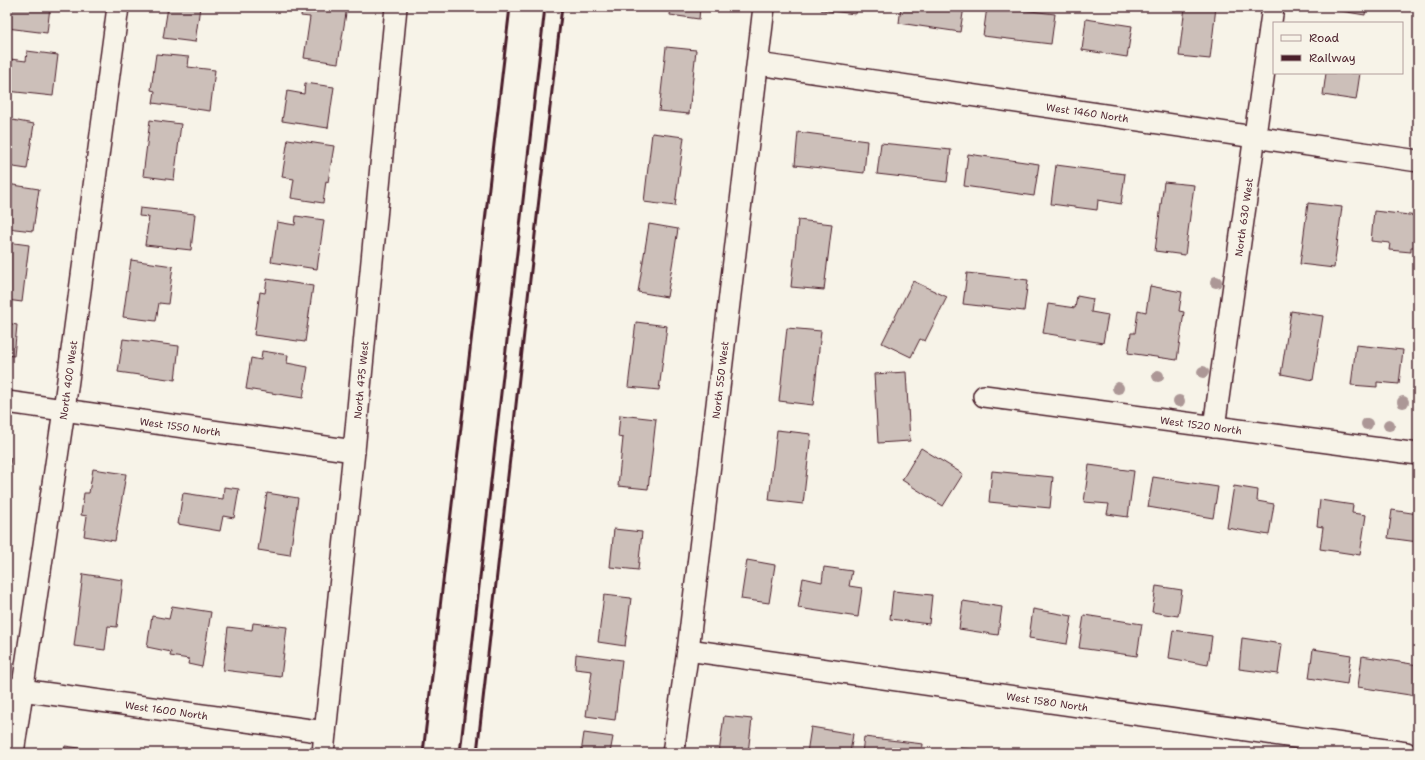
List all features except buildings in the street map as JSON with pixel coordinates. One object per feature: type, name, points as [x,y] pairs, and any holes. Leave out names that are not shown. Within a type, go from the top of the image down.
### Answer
[{"type":"street","name":"North 400 West","points":[[13,753],[14,689],[64,410],[118,7]]},
{"type":"street","name":"North 475 West","points":[[323,753],[354,451],[396,7]]},
{"type":"street","name":"North 550 West","points":[[673,753],[688,650],[764,7]]},
{"type":"street","name":"North 630 West","points":[[1214,427],[1273,7]]},
{"type":"street","name":"West 1460 North","points":[[758,64],[1418,161]]},
{"type":"street","name":"West 1520 North","points":[[984,396],[1418,454]]},
{"type":"street","name":"West 1550 North","points":[[7,402],[354,451]]},
{"type":"street","name":"West 1580 North","points":[[688,650],[1332,748],[1406,753]]},
{"type":"street","name":"West 1600 North","points":[[14,689],[325,732]]},
{"type":"railway","points":[[423,753],[510,7]]},
{"type":"railway","points":[[460,753],[545,7]]},
{"type":"railway","points":[[477,753],[562,7]]}]
